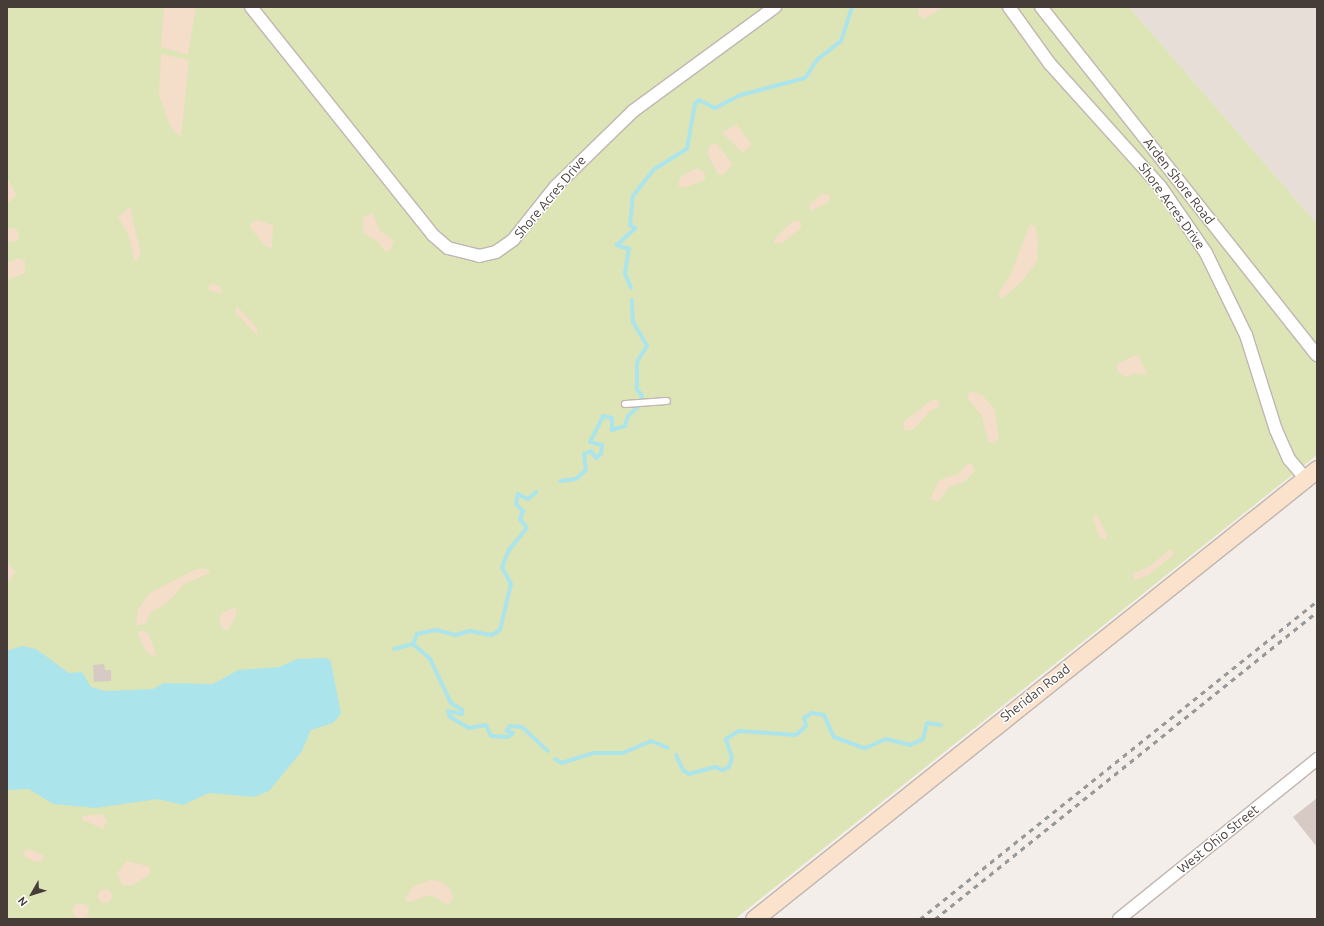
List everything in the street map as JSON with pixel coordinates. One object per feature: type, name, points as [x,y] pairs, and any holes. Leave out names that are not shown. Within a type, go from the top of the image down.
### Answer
[{"type":"main road","name":"Sheridan Road","points":[[754,919],[1311,474]]},
{"type":"street","name":"Shore Acres Drive","points":[[251,7],[433,234],[448,248],[479,256],[496,252],[514,240],[556,186],[633,111],[775,7]]},
{"type":"street","name":"Shore Acres Drive","points":[[1009,7],[1050,64],[1160,186],[1206,253],[1246,335],[1276,430],[1289,459],[1311,474]]},
{"type":"street","name":"Arden Shore Road","points":[[1041,7],[1317,355]]},
{"type":"street","name":"West Ohio Street","points":[[1119,919],[1317,759]]},
{"type":"lane","points":[[625,404],[667,401]]},
{"type":"shaded area","points":[[1129,7],[1317,7],[1317,224]]},
{"type":"green space","points":[[7,7],[1129,7],[1317,224],[1317,455],[735,919],[7,919]]},
{"type":"sand","points":[[164,7],[196,7],[188,55],[161,47]]},
{"type":"sand","points":[[918,7],[944,7],[923,19],[918,15]]},
{"type":"sand","points":[[161,54],[189,60],[181,138],[170,126],[159,95]]},
{"type":"sand","points":[[736,124],[752,144],[743,153],[722,133]]},
{"type":"sand","points":[[716,143],[733,165],[723,175],[718,174],[707,153],[711,144]]},
{"type":"sand","points":[[698,168],[705,174],[705,180],[682,188],[678,185],[681,176]]},
{"type":"sand","points":[[7,178],[17,195],[9,202],[7,202]]},
{"type":"sand","points":[[823,193],[830,196],[829,202],[810,211],[809,205]]},
{"type":"sand","points":[[130,207],[141,254],[135,262],[128,234],[118,217]]},
{"type":"sand","points":[[373,213],[379,230],[394,241],[390,251],[385,252],[377,241],[363,233],[363,217]]},
{"type":"sand","points":[[256,220],[273,225],[272,248],[265,246],[252,230],[250,224]]},
{"type":"sand","points":[[794,220],[801,223],[801,228],[781,244],[774,243],[775,238]]},
{"type":"sand","points":[[1030,224],[1036,228],[1038,240],[1037,261],[1023,280],[1002,299],[998,294],[1011,274]]},
{"type":"sand","points":[[12,228],[17,230],[19,235],[17,240],[12,242],[7,240],[5,235],[7,230]]},
{"type":"sand","points":[[18,258],[25,261],[25,273],[7,280],[7,263]]},
{"type":"sand","points":[[212,283],[222,288],[222,294],[206,289]]},
{"type":"sand","points":[[237,306],[257,328],[257,335],[235,312]]},
{"type":"sand","points":[[1138,354],[1147,375],[1136,373],[1125,377],[1118,372],[1117,364]]},
{"type":"sand","points":[[970,391],[982,395],[994,408],[999,437],[994,444],[988,441],[982,416],[967,398]]},
{"type":"sand","points":[[933,399],[938,401],[939,407],[931,410],[913,430],[905,430],[903,422]]},
{"type":"sand","points":[[972,463],[975,471],[964,482],[949,487],[938,502],[930,499],[939,480],[958,474],[967,464]]},
{"type":"sand","points":[[1096,514],[1107,534],[1106,540],[1099,536],[1093,518]]},
{"type":"sand","points":[[1169,550],[1174,552],[1171,557],[1149,575],[1134,580],[1133,573],[1149,567]]},
{"type":"sand","points":[[7,561],[15,572],[10,581],[7,580]]},
{"type":"sand","points":[[196,569],[208,569],[210,573],[184,584],[169,601],[149,614],[146,624],[136,625],[138,609],[150,593]]},
{"type":"sand","points":[[235,607],[237,614],[229,629],[225,630],[219,624],[221,614]]},
{"type":"sand","points":[[141,630],[148,633],[157,656],[150,655],[145,649],[138,634]]},
{"type":"sand","points":[[102,814],[107,821],[103,829],[81,819],[83,816]]},
{"type":"sand","points":[[29,849],[43,855],[43,861],[36,862],[25,857],[23,852]]},
{"type":"sand","points":[[127,861],[150,867],[150,874],[133,885],[122,885],[117,873]]},
{"type":"sand","points":[[431,880],[442,882],[451,890],[453,899],[448,905],[431,895],[408,902],[405,899],[414,886]]},
{"type":"sand","points":[[102,889],[108,889],[112,893],[112,899],[108,903],[102,903],[98,899],[98,893]]},
{"type":"sand","points":[[81,903],[88,908],[89,911],[84,918],[81,919],[74,914],[73,911],[78,904]]},
{"type":"water","points":[[22,646],[36,649],[69,673],[82,672],[91,687],[106,691],[153,689],[164,683],[213,684],[238,670],[279,667],[297,659],[327,658],[331,662],[341,714],[333,723],[311,730],[302,751],[269,791],[254,797],[209,793],[183,805],[158,799],[95,808],[53,804],[29,789],[7,790],[7,651]]},
{"type":"building","points":[[104,664],[105,670],[111,670],[111,681],[94,682],[93,665]]},
{"type":"building","points":[[1317,798],[1317,847],[1293,817]]},
{"type":"waterway","points":[[631,288],[625,273],[629,249],[617,245],[635,228],[630,225],[633,196],[653,170],[687,149],[695,104],[699,100],[715,108],[741,95],[805,78],[818,59],[841,41],[852,7]]},
{"type":"waterway","points":[[560,481],[576,479],[586,470],[584,454],[591,451],[596,458],[601,454],[602,445],[590,442],[603,416],[612,418],[612,430],[625,426],[628,416],[638,407],[642,396],[637,389],[637,362],[647,346],[633,322],[632,300]]},
{"type":"waterway","points":[[413,644],[417,634],[436,630],[456,635],[469,631],[492,635],[500,630],[511,584],[502,567],[509,550],[527,528],[520,519],[523,511],[516,504],[518,494],[528,499],[536,492]]},
{"type":"waterway","points":[[413,644],[430,659],[451,703],[462,710],[462,714],[448,711],[450,717],[469,728],[486,725],[491,736],[508,737],[513,733],[507,731],[510,726],[522,727],[548,751]]},
{"type":"waterway","points":[[394,649],[413,644]]},
{"type":"waterway","points":[[676,755],[683,770],[689,774],[716,767],[722,770],[729,767],[732,758],[726,739],[739,731],[796,735],[806,726],[804,718],[812,713],[824,715],[834,737],[865,748],[886,739],[910,745],[923,739],[927,723],[941,725]]},
{"type":"waterway","points":[[555,759],[562,763],[593,753],[623,753],[651,741],[668,748]]},
{"type":"railway","points":[[920,919],[1317,601]]},
{"type":"railway","points":[[935,919],[1317,612]]}]
